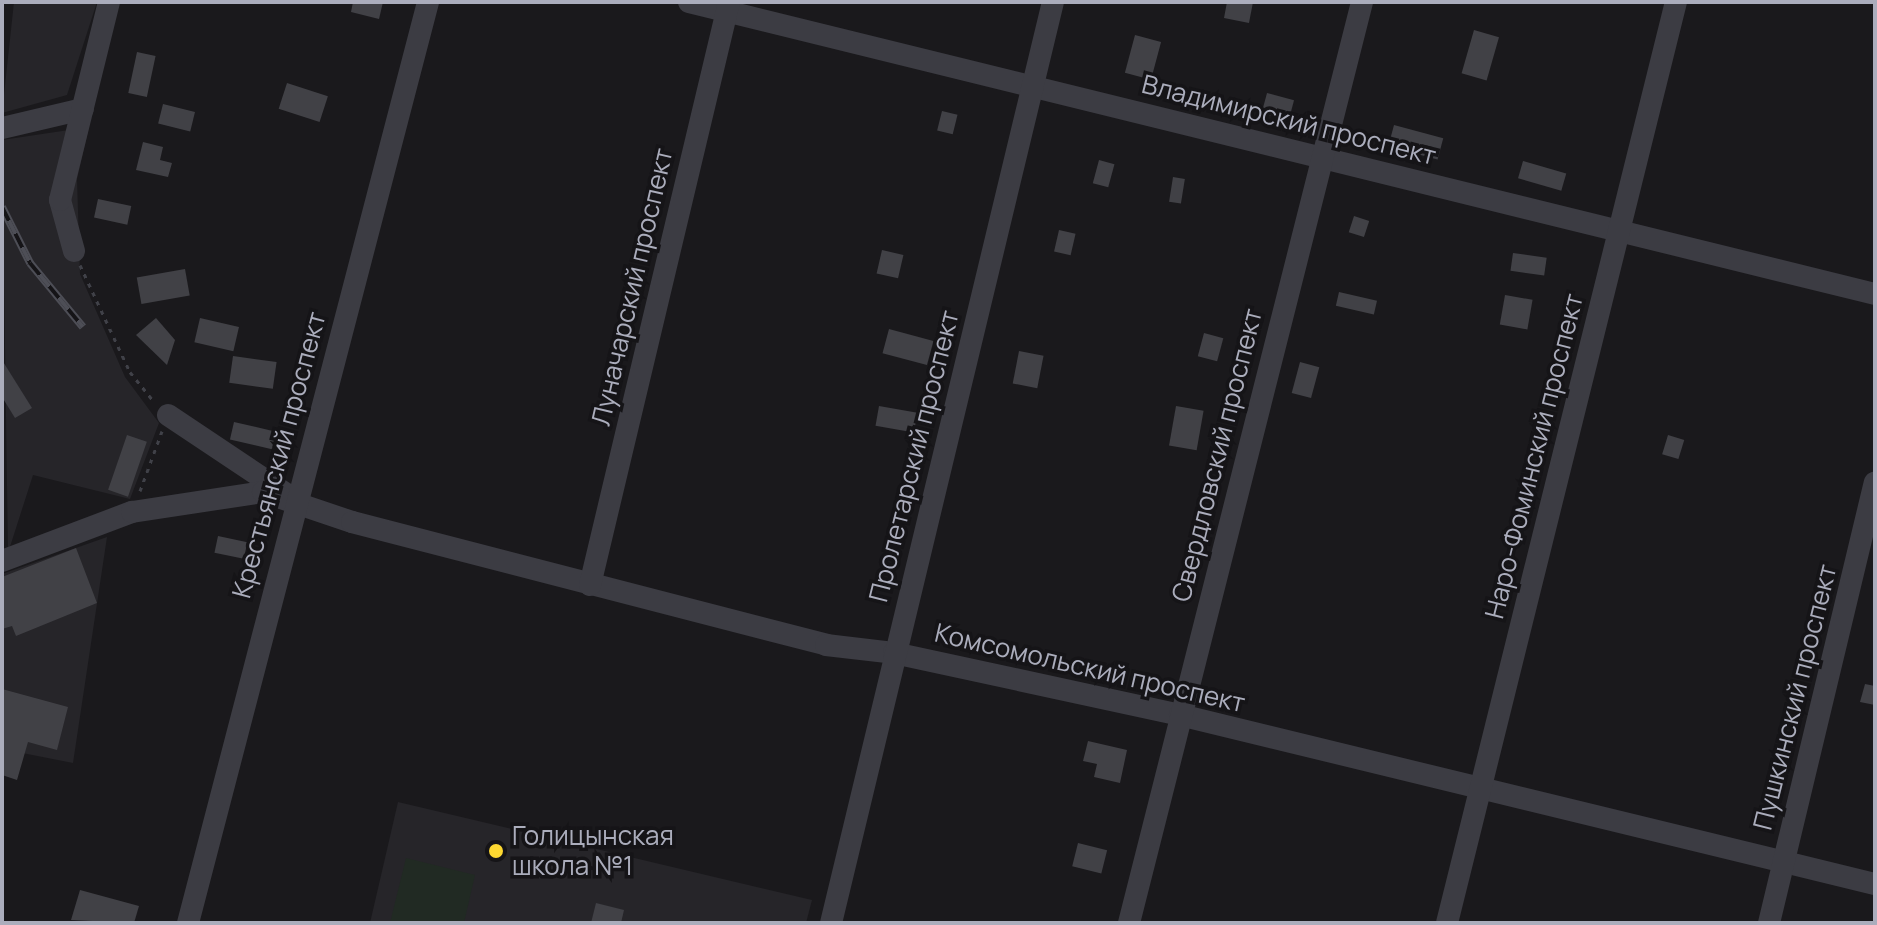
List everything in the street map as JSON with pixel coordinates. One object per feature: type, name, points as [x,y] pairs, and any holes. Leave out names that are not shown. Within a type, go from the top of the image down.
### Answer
[{"type":"street","points":[[74,251],[60,200],[109,2]]},
{"type":"street","name":"Крестьянский проспект","points":[[188,923],[295,501],[428,2]]},
{"type":"street","name":"Владимирский проспект","points":[[689,2],[728,6],[1321,158],[1875,294]]},
{"type":"street","name":"Пролетарский проспект","points":[[831,923],[1053,2]]},
{"type":"street","name":"Свердловский проспект","points":[[1129,923],[1362,2]]},
{"type":"street","name":"Наро-Фоминский проспект","points":[[1447,923],[1676,2]]},
{"type":"street","name":"Луначарский проспект","points":[[590,585],[728,6]]},
{"type":"street","points":[[2,128],[83,109]]},
{"type":"street","points":[[168,415],[295,501]]},
{"type":"street","name":"Пушкинский проспект","points":[[1769,923],[1875,483]]},
{"type":"street","points":[[2,561],[132,512],[242,491],[295,501]]},
{"type":"street","name":"Комсомольский проспект","points":[[295,501],[590,585],[826,645],[894,653],[1180,715],[1875,884]]},
{"type":"path","points":[[74,251],[130,372],[168,415],[132,512]]},
{"type":"shaded area","points":[[14,2],[97,2],[67,95],[2,113]]},
{"type":"shaded area","points":[[89,127],[77,179],[80,274],[125,377],[159,423],[130,499],[33,475],[8,553],[2,140]]},
{"type":"shaded area","points":[[107,537],[73,763],[2,749],[2,574]]},
{"type":"shaded area","name":"Голицынская школа №1","points":[[398,802],[812,900],[806,923],[370,923]]},
{"type":"shaded area","points":[[406,858],[475,875],[464,923],[390,923]]},
{"type":"building","points":[[353,2],[383,2],[379,19],[351,12]]},
{"type":"building","points":[[1227,2],[1253,2],[1249,23],[1224,18]]},
{"type":"building","points":[[1474,30],[1499,37],[1487,80],[1462,73]]},
{"type":"building","points":[[1135,35],[1161,42],[1151,80],[1125,73]]},
{"type":"building","points":[[137,52],[156,56],[147,97],[128,93]]},
{"type":"building","points":[[287,83],[328,96],[320,122],[279,109]]},
{"type":"building","points":[[1267,93],[1294,100],[1289,121],[1262,113]]},
{"type":"building","points":[[163,104],[195,112],[190,131],[158,123]]},
{"type":"building","points":[[942,111],[958,115],[953,134],[937,130]]},
{"type":"building","points":[[1394,125],[1443,138],[1438,159],[1388,146]]},
{"type":"building","points":[[143,142],[163,147],[160,160],[172,163],[168,177],[136,170]]},
{"type":"building","points":[[1099,160],[1114,164],[1108,187],[1093,183]]},
{"type":"building","points":[[1523,161],[1566,173],[1561,191],[1518,178]]},
{"type":"building","points":[[1173,177],[1185,179],[1181,204],[1169,202]]},
{"type":"building","points":[[98,199],[131,206],[127,225],[94,218]]},
{"type":"building","points":[[1354,216],[1369,221],[1364,237],[1349,232]]},
{"type":"building","points":[[1059,230],[1076,234],[1071,255],[1054,251]]},
{"type":"building","points":[[882,250],[903,255],[898,278],[877,273]]},
{"type":"building","points":[[1513,253],[1547,258],[1544,276],[1510,271]]},
{"type":"building","points":[[185,269],[190,296],[141,304],[137,278]]},
{"type":"building","points":[[1339,292],[1377,301],[1374,314],[1336,306]]},
{"type":"building","points":[[1505,295],[1533,300],[1527,329],[1500,325]]},
{"type":"building","points":[[156,318],[175,340],[167,365],[136,335]]},
{"type":"building","points":[[200,318],[239,327],[233,351],[194,342]]},
{"type":"building","points":[[889,329],[933,341],[927,365],[883,353]]},
{"type":"building","points":[[1204,333],[1223,338],[1217,361],[1198,356]]},
{"type":"building","points":[[1019,351],[1044,356],[1037,388],[1013,383]]},
{"type":"building","points":[[233,356],[277,362],[273,389],[229,383]]},
{"type":"building","points":[[2,360],[32,408],[15,418],[2,397]]},
{"type":"building","points":[[1300,362],[1319,367],[1311,398],[1292,393]]},
{"type":"building","points":[[879,406],[917,413],[914,432],[876,426]]},
{"type":"building","points":[[1176,406],[1204,411],[1197,450],[1169,445]]},
{"type":"building","points":[[234,422],[276,432],[272,449],[230,440]]},
{"type":"building","points":[[127,435],[147,442],[128,497],[108,490]]},
{"type":"building","points":[[1668,435],[1684,440],[1678,459],[1662,454]]},
{"type":"building","points":[[218,536],[247,542],[244,559],[214,553]]},
{"type":"building","points":[[76,548],[97,603],[16,636],[12,626],[2,629],[2,577]]},
{"type":"building","points":[[1865,684],[1875,686],[1875,705],[1860,702]]},
{"type":"building","points":[[2,689],[68,707],[57,750],[28,742],[17,780],[2,775]]},
{"type":"building","points":[[1088,741],[1127,750],[1120,783],[1094,777],[1097,764],[1083,761]]},
{"type":"building","points":[[1078,843],[1107,850],[1101,874],[1072,866]]},
{"type":"building","points":[[80,890],[139,906],[134,923],[71,920]]},
{"type":"building","points":[[596,903],[624,910],[621,923],[591,923]]},
{"type":"railway","points":[[2,207],[30,263],[83,327]]},
{"type":"place","name":"Голицынская школа №1","points":[[496,851]]}]
